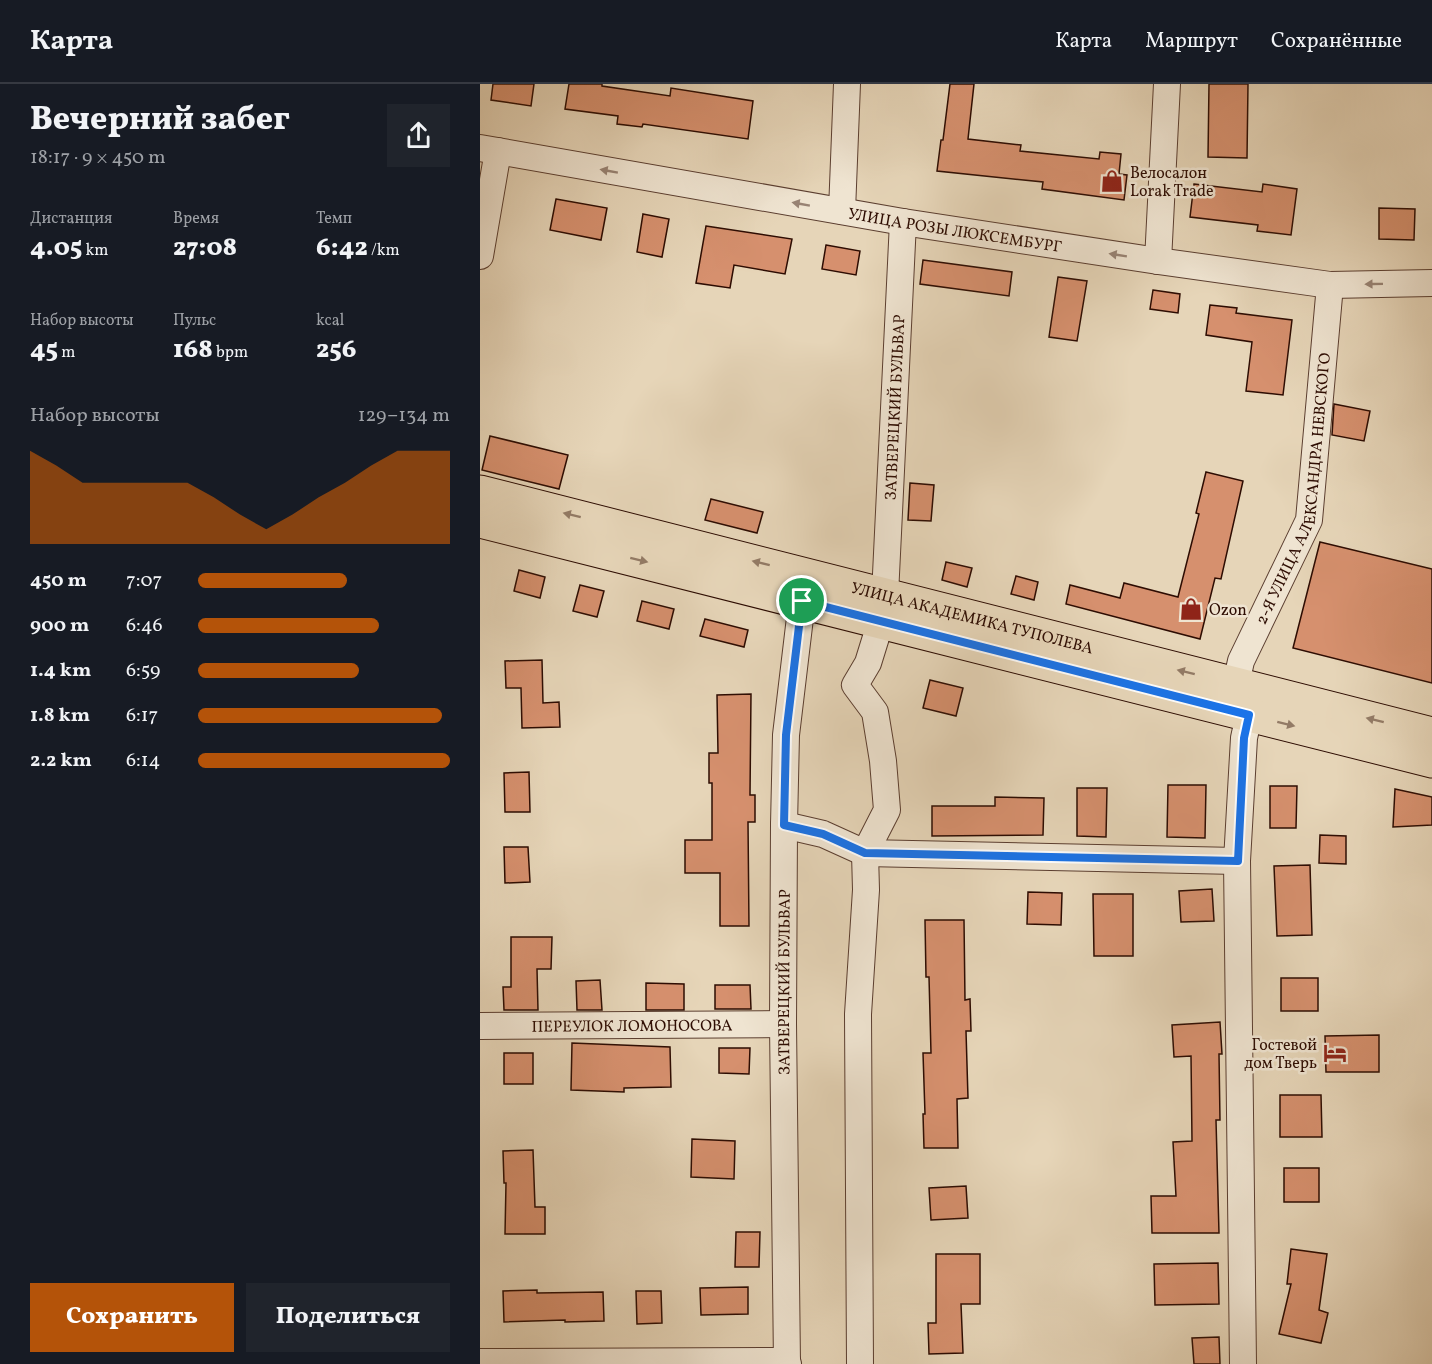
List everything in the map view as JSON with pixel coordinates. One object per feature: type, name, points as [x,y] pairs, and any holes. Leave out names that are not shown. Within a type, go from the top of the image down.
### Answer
[{"type":"main road","name":"УЛИЦА АКАДЕМИКА ТУПОЛЕВА","points":[[480,492],[838,583],[883,608],[1249,715],[1432,760]]},
{"type":"main road","name":"УЛИЦА АКАДЕМИКА ТУПОЛЕВА","points":[[480,521],[802,601],[883,608],[1236,684],[1432,734]]},
{"type":"main road","points":[[802,601],[806,593],[814,588],[824,584],[838,583]]},
{"type":"street","points":[[842,212],[847,84]]},
{"type":"street","points":[[1158,261],[1167,84]]},
{"type":"street","points":[[480,256],[489,150]]},
{"type":"street","name":"УЛИЦА РОЗЫ ЛЮКСЕМБУРГ","points":[[489,150],[842,212],[1158,261],[1330,285],[1432,283]]},
{"type":"street","name":"ЗАТВЕРЕЦКИЙ БУЛЬВАР","points":[[865,853],[887,810],[883,760],[875,712],[855,685],[868,663],[877,640],[883,608],[903,222]]},
{"type":"street","name":"2-Я УЛИЦА АЛЕКСАНДРА НЕВСКОГО","points":[[1236,684],[1240,661],[1309,520],[1330,285]]},
{"type":"street","name":"ЗАТВЕРЕЦКИЙ БУЛЬВАР","points":[[787,1363],[783,1024],[784,825],[786,735],[802,601]]},
{"type":"street","points":[[1243,1364],[1238,861],[1244,738],[1249,715]]},
{"type":"street","points":[[784,825],[823,834],[865,853],[1238,861]]},
{"type":"street","points":[[860,1364],[858,1014],[866,890],[865,853]]},
{"type":"street","name":"ПЕРЕУЛОК ЛОМОНОСОВА","points":[[480,1026],[783,1024]]},
{"type":"street","points":[[480,1362],[787,1363]]},
{"type":"building","points":[[493,84],[534,84],[531,106],[491,100]]},
{"type":"building","points":[[569,84],[602,84],[602,86],[670,96],[671,88],[753,101],[748,139],[643,124],[642,127],[617,124],[618,116],[565,109]]},
{"type":"building","points":[[950,84],[974,84],[968,139],[1021,145],[1020,151],[1099,159],[1100,152],[1121,154],[1119,174],[1127,175],[1124,200],[1042,189],[1043,182],[937,171]]},
{"type":"building","points":[[1209,84],[1248,84],[1247,158],[1208,157]]},
{"type":"building","points":[[1194,184],[1262,192],[1263,184],[1297,189],[1291,235],[1257,231],[1258,225],[1190,217]]},
{"type":"building","points":[[556,199],[607,208],[601,240],[550,230]]},
{"type":"building","points":[[1379,208],[1415,209],[1414,240],[1379,239]]},
{"type":"building","points":[[643,214],[669,219],[662,257],[637,252]]},
{"type":"building","points":[[706,226],[792,239],[785,274],[734,265],[730,288],[696,283]]},
{"type":"building","points":[[826,245],[860,251],[856,275],[822,269]]},
{"type":"building","points":[[923,260],[1012,272],[1009,296],[920,284]]},
{"type":"building","points":[[1058,277],[1087,281],[1077,341],[1049,337]]},
{"type":"building","points":[[1153,290],[1180,294],[1178,313],[1150,309]]},
{"type":"building","points":[[1210,305],[1237,308],[1236,313],[1292,320],[1283,395],[1246,391],[1252,342],[1206,335]]},
{"type":"building","points":[[1334,404],[1370,411],[1364,441],[1332,435]]},
{"type":"building","points":[[490,436],[568,455],[559,489],[482,470]]},
{"type":"building","points":[[1206,472],[1243,481],[1221,579],[1215,578],[1200,639],[1066,604],[1070,585],[1120,598],[1124,583],[1178,597],[1199,514],[1196,513]]},
{"type":"building","points":[[910,483],[934,485],[931,521],[908,520]]},
{"type":"building","points":[[711,499],[763,512],[757,533],[705,520]]},
{"type":"building","points":[[1320,542],[1432,569],[1432,683],[1293,648]]},
{"type":"building","points":[[946,562],[972,568],[967,587],[942,580]]},
{"type":"building","points":[[519,570],[545,577],[540,598],[514,591]]},
{"type":"building","points":[[1016,576],[1038,582],[1034,600],[1011,594]]},
{"type":"building","points":[[580,585],[604,591],[597,617],[573,611]]},
{"type":"building","points":[[642,601],[674,609],[669,629],[637,621]]},
{"type":"building","points":[[705,619],[748,630],[744,647],[700,636]]},
{"type":"building","points":[[542,660],[543,703],[559,702],[560,727],[522,728],[521,688],[506,688],[505,661]]},
{"type":"building","points":[[930,680],[963,688],[956,716],[923,708]]},
{"type":"building","points":[[751,694],[750,795],[755,795],[755,822],[748,822],[749,926],[720,926],[720,873],[685,873],[685,840],[712,840],[712,783],[709,783],[709,753],[718,753],[717,695]]},
{"type":"building","points":[[529,772],[530,812],[505,812],[504,773]]},
{"type":"building","points":[[1168,785],[1206,785],[1205,838],[1167,837]]},
{"type":"building","points":[[1270,786],[1297,786],[1296,828],[1270,828]]},
{"type":"building","points":[[1077,788],[1107,788],[1106,837],[1077,836]]},
{"type":"building","points":[[1395,789],[1432,797],[1432,825],[1393,827]]},
{"type":"building","points":[[995,797],[1044,798],[1043,835],[932,836],[932,806],[995,806]]},
{"type":"building","points":[[1320,835],[1346,836],[1346,864],[1319,863]]},
{"type":"building","points":[[504,847],[528,847],[530,882],[505,883]]},
{"type":"building","points":[[1310,865],[1312,935],[1277,936],[1274,866]]},
{"type":"building","points":[[1212,889],[1214,921],[1181,922],[1179,891]]},
{"type":"building","points":[[1028,892],[1062,893],[1061,925],[1027,924]]},
{"type":"building","points":[[1093,894],[1133,894],[1133,956],[1094,956]]},
{"type":"building","points":[[925,920],[964,920],[965,1000],[970,999],[971,1031],[966,1031],[968,1098],[957,1099],[958,1148],[924,1148],[923,1053],[931,1053]]},
{"type":"building","points":[[511,937],[552,937],[551,969],[537,969],[538,1010],[504,1010],[503,987],[511,987]]},
{"type":"building","points":[[1281,978],[1318,978],[1318,1011],[1281,1011]]},
{"type":"building","points":[[600,980],[602,1010],[577,1010],[576,981]]},
{"type":"building","points":[[646,983],[684,984],[684,1010],[646,1010]]},
{"type":"building","points":[[715,985],[750,985],[751,1009],[715,1009]]},
{"type":"building","points":[[1220,1022],[1222,1054],[1219,1054],[1220,1120],[1216,1120],[1219,1233],[1152,1233],[1151,1196],[1176,1196],[1173,1142],[1192,1141],[1191,1056],[1174,1057],[1172,1025]]},
{"type":"building","points":[[1379,1035],[1379,1072],[1326,1072],[1325,1036]]},
{"type":"building","points":[[572,1043],[670,1047],[671,1087],[624,1088],[624,1092],[571,1090]]},
{"type":"building","points":[[719,1048],[750,1048],[749,1074],[719,1073]]},
{"type":"building","points":[[504,1053],[533,1053],[533,1084],[504,1084]]},
{"type":"building","points":[[1280,1095],[1321,1095],[1322,1137],[1280,1137]]},
{"type":"building","points":[[692,1139],[735,1141],[734,1179],[691,1177]]},
{"type":"building","points":[[533,1150],[535,1207],[545,1207],[545,1234],[505,1234],[506,1183],[504,1183],[503,1151]]},
{"type":"building","points":[[1284,1168],[1319,1168],[1319,1202],[1284,1202]]},
{"type":"building","points":[[966,1186],[968,1218],[931,1220],[929,1188]]},
{"type":"building","points":[[736,1232],[760,1232],[759,1267],[735,1267]]},
{"type":"building","points":[[1291,1249],[1327,1254],[1319,1310],[1328,1313],[1321,1343],[1279,1334],[1291,1284],[1287,1284]]},
{"type":"building","points":[[936,1254],[980,1254],[980,1304],[961,1304],[963,1353],[929,1354],[928,1323],[936,1323]]},
{"type":"building","points":[[1218,1263],[1219,1304],[1155,1305],[1154,1264]]},
{"type":"building","points":[[748,1287],[748,1314],[701,1315],[700,1288]]},
{"type":"building","points":[[537,1290],[537,1293],[603,1292],[604,1321],[504,1322],[503,1291]]},
{"type":"building","points":[[636,1291],[661,1291],[662,1323],[637,1324]]},
{"type":"building","points":[[1219,1337],[1220,1364],[1194,1364],[1192,1338]]},
{"type":"place","name":"Велосалон Lorak Trade","points":[[1112,181]]},
{"type":"place","name":"Ozon","points":[[1191,609]]},
{"type":"place","name":"Гостевой дом Тверь","points":[[1335,1053]]},
{"type":"route","points":[[802,601],[1249,715],[1244,738],[1238,861],[865,853],[823,834],[784,825],[786,735],[802,601]]}]
